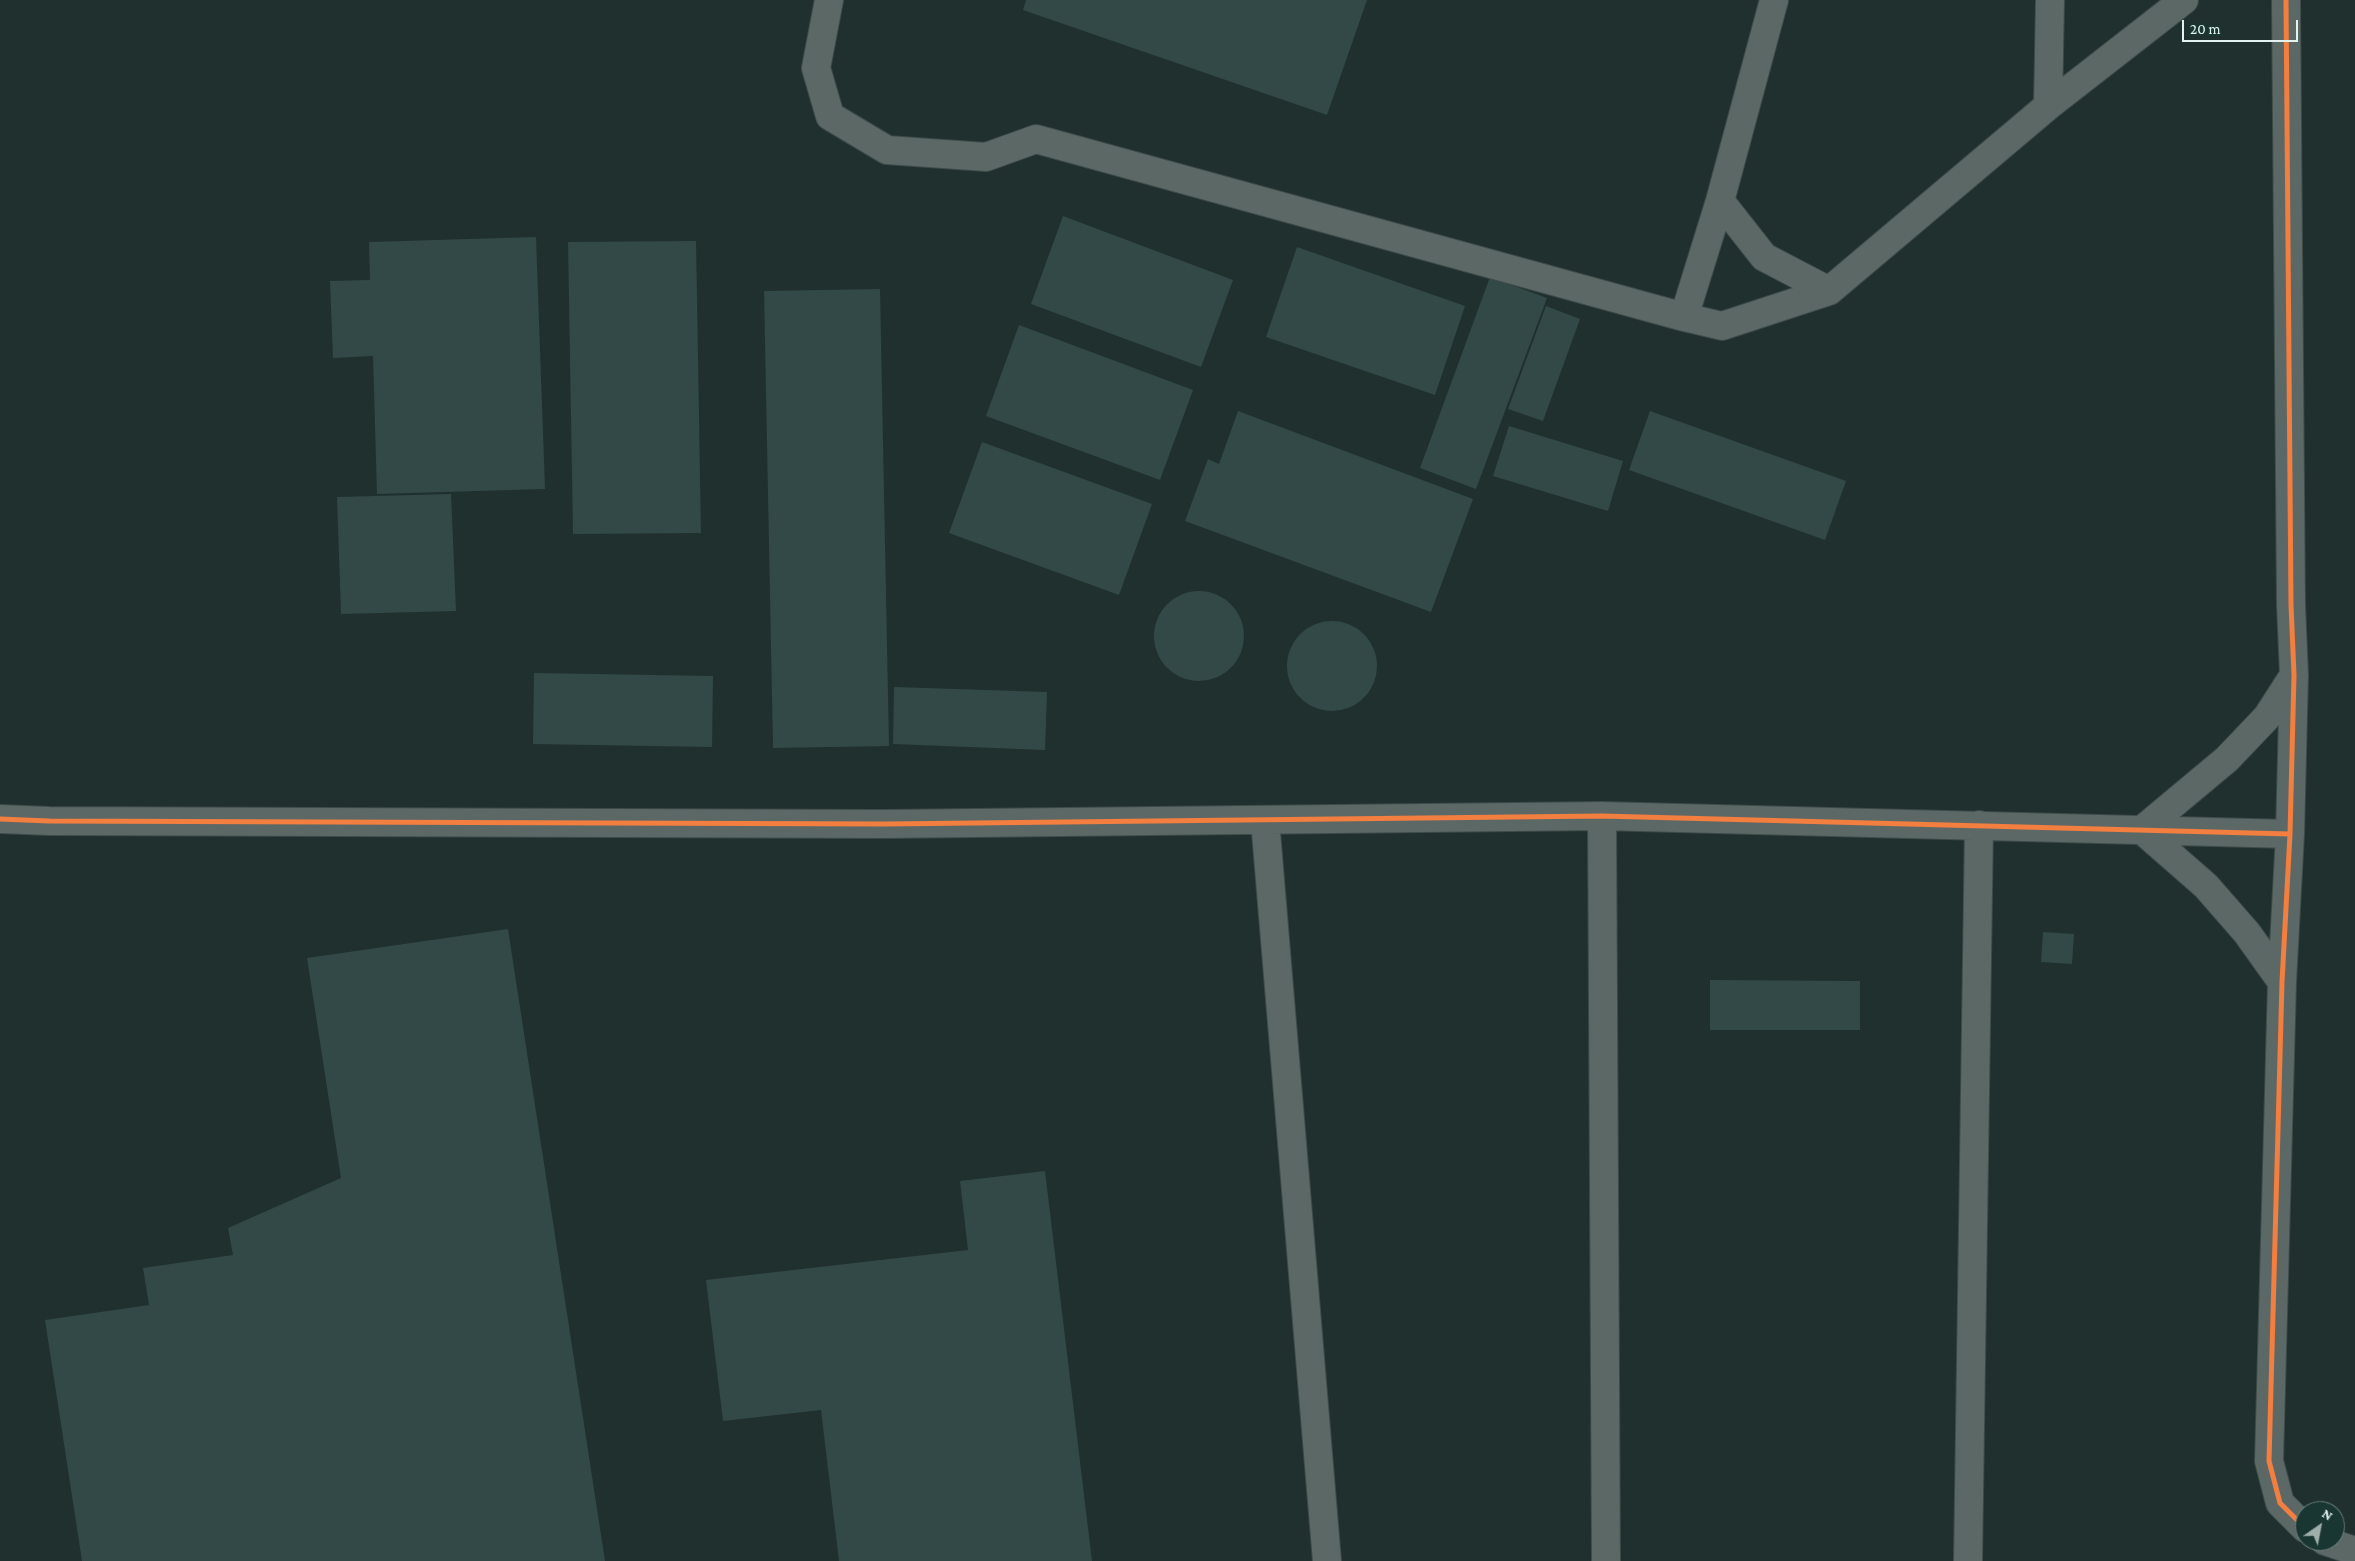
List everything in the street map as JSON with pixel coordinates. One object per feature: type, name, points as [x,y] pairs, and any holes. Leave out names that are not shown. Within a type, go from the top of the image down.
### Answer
[{"type":"street","points":[[830,0],[816,68],[830,116],[887,150],[986,157],[1036,139],[1722,326],[1829,291],[2048,106],[2184,0]]},
{"type":"street","points":[[1684,317],[1720,201],[1774,0]]},
{"type":"street","points":[[2048,106],[2050,0]]},
{"type":"street","points":[[2286,0],[2291,575],[2294,674],[2290,834],[2282,982],[2269,1461],[2280,1503],[2295,1518]]},
{"type":"street","points":[[1720,201],[1764,257],[1829,291]]},
{"type":"street","points":[[2142,830],[2228,759],[2266,717],[2294,674]]},
{"type":"street","points":[[0,819],[49,821],[885,824],[1602,816],[2290,834]]},
{"type":"street","points":[[1602,816],[1606,1561]]},
{"type":"street","points":[[1265,820],[1327,1561]]},
{"type":"street","points":[[1968,1561],[1979,825]]},
{"type":"street","points":[[2142,830],[2206,886],[2247,933],[2282,982]]},
{"type":"building","points":[[1026,0],[1367,0],[1327,115],[1023,10]]},
{"type":"building","points":[[1063,216],[1233,280],[1201,367],[1031,304]]},
{"type":"building","points":[[536,237],[545,489],[377,494],[373,356],[333,358],[330,281],[370,280],[369,242]]},
{"type":"building","points":[[696,241],[701,533],[573,534],[568,242]]},
{"type":"building","points":[[1297,247],[1465,306],[1435,395],[1266,337]]},
{"type":"building","points":[[1490,277],[1547,298],[1476,489],[1420,468]]},
{"type":"building","points":[[880,289],[889,746],[773,748],[764,291]]},
{"type":"building","points":[[1546,306],[1580,319],[1543,421],[1508,409]]},
{"type":"building","points":[[1019,325],[1193,390],[1160,480],[986,416]]},
{"type":"building","points":[[1238,411],[1473,499],[1431,612],[1185,521],[1208,459],[1219,464]]},
{"type":"building","points":[[1650,411],[1846,481],[1825,540],[1629,470]]},
{"type":"building","points":[[1509,426],[1623,461],[1608,511],[1493,476]]},
{"type":"building","points":[[982,442],[1152,504],[1119,595],[949,533]]},
{"type":"building","points":[[451,494],[456,611],[341,614],[337,497]]},
{"type":"building","points":[[1199,591],[1216,595],[1231,604],[1240,619],[1244,636],[1240,653],[1231,668],[1216,677],[1199,681],[1182,677],[1167,668],[1158,653],[1154,636],[1158,619],[1167,604],[1182,595]]},
{"type":"building","points":[[1332,621],[1349,625],[1364,634],[1373,649],[1377,666],[1373,683],[1364,698],[1349,707],[1332,711],[1315,707],[1300,698],[1291,683],[1287,666],[1291,649],[1300,634],[1315,625]]},
{"type":"building","points":[[534,673],[713,676],[712,747],[533,744]]},
{"type":"building","points":[[894,687],[1047,692],[1045,750],[893,744]]},
{"type":"building","points":[[508,929],[605,1561],[82,1561],[45,1320],[149,1305],[143,1268],[233,1255],[228,1228],[341,1178],[307,958]]},
{"type":"building","points":[[2043,932],[2074,934],[2072,964],[2041,962]]},
{"type":"building","points":[[1710,980],[1860,981],[1860,1030],[1710,1030]]},
{"type":"building","points":[[1045,1171],[1092,1561],[839,1561],[821,1410],[723,1421],[706,1280],[968,1250],[960,1181]]},
{"type":"cycle path","points":[[2286,0],[2291,605],[2294,675],[2290,834],[2282,982],[2269,1461],[2280,1503],[2295,1518]]},
{"type":"cycle path","points":[[0,819],[49,821],[885,824],[1602,816],[2290,834]]}]
